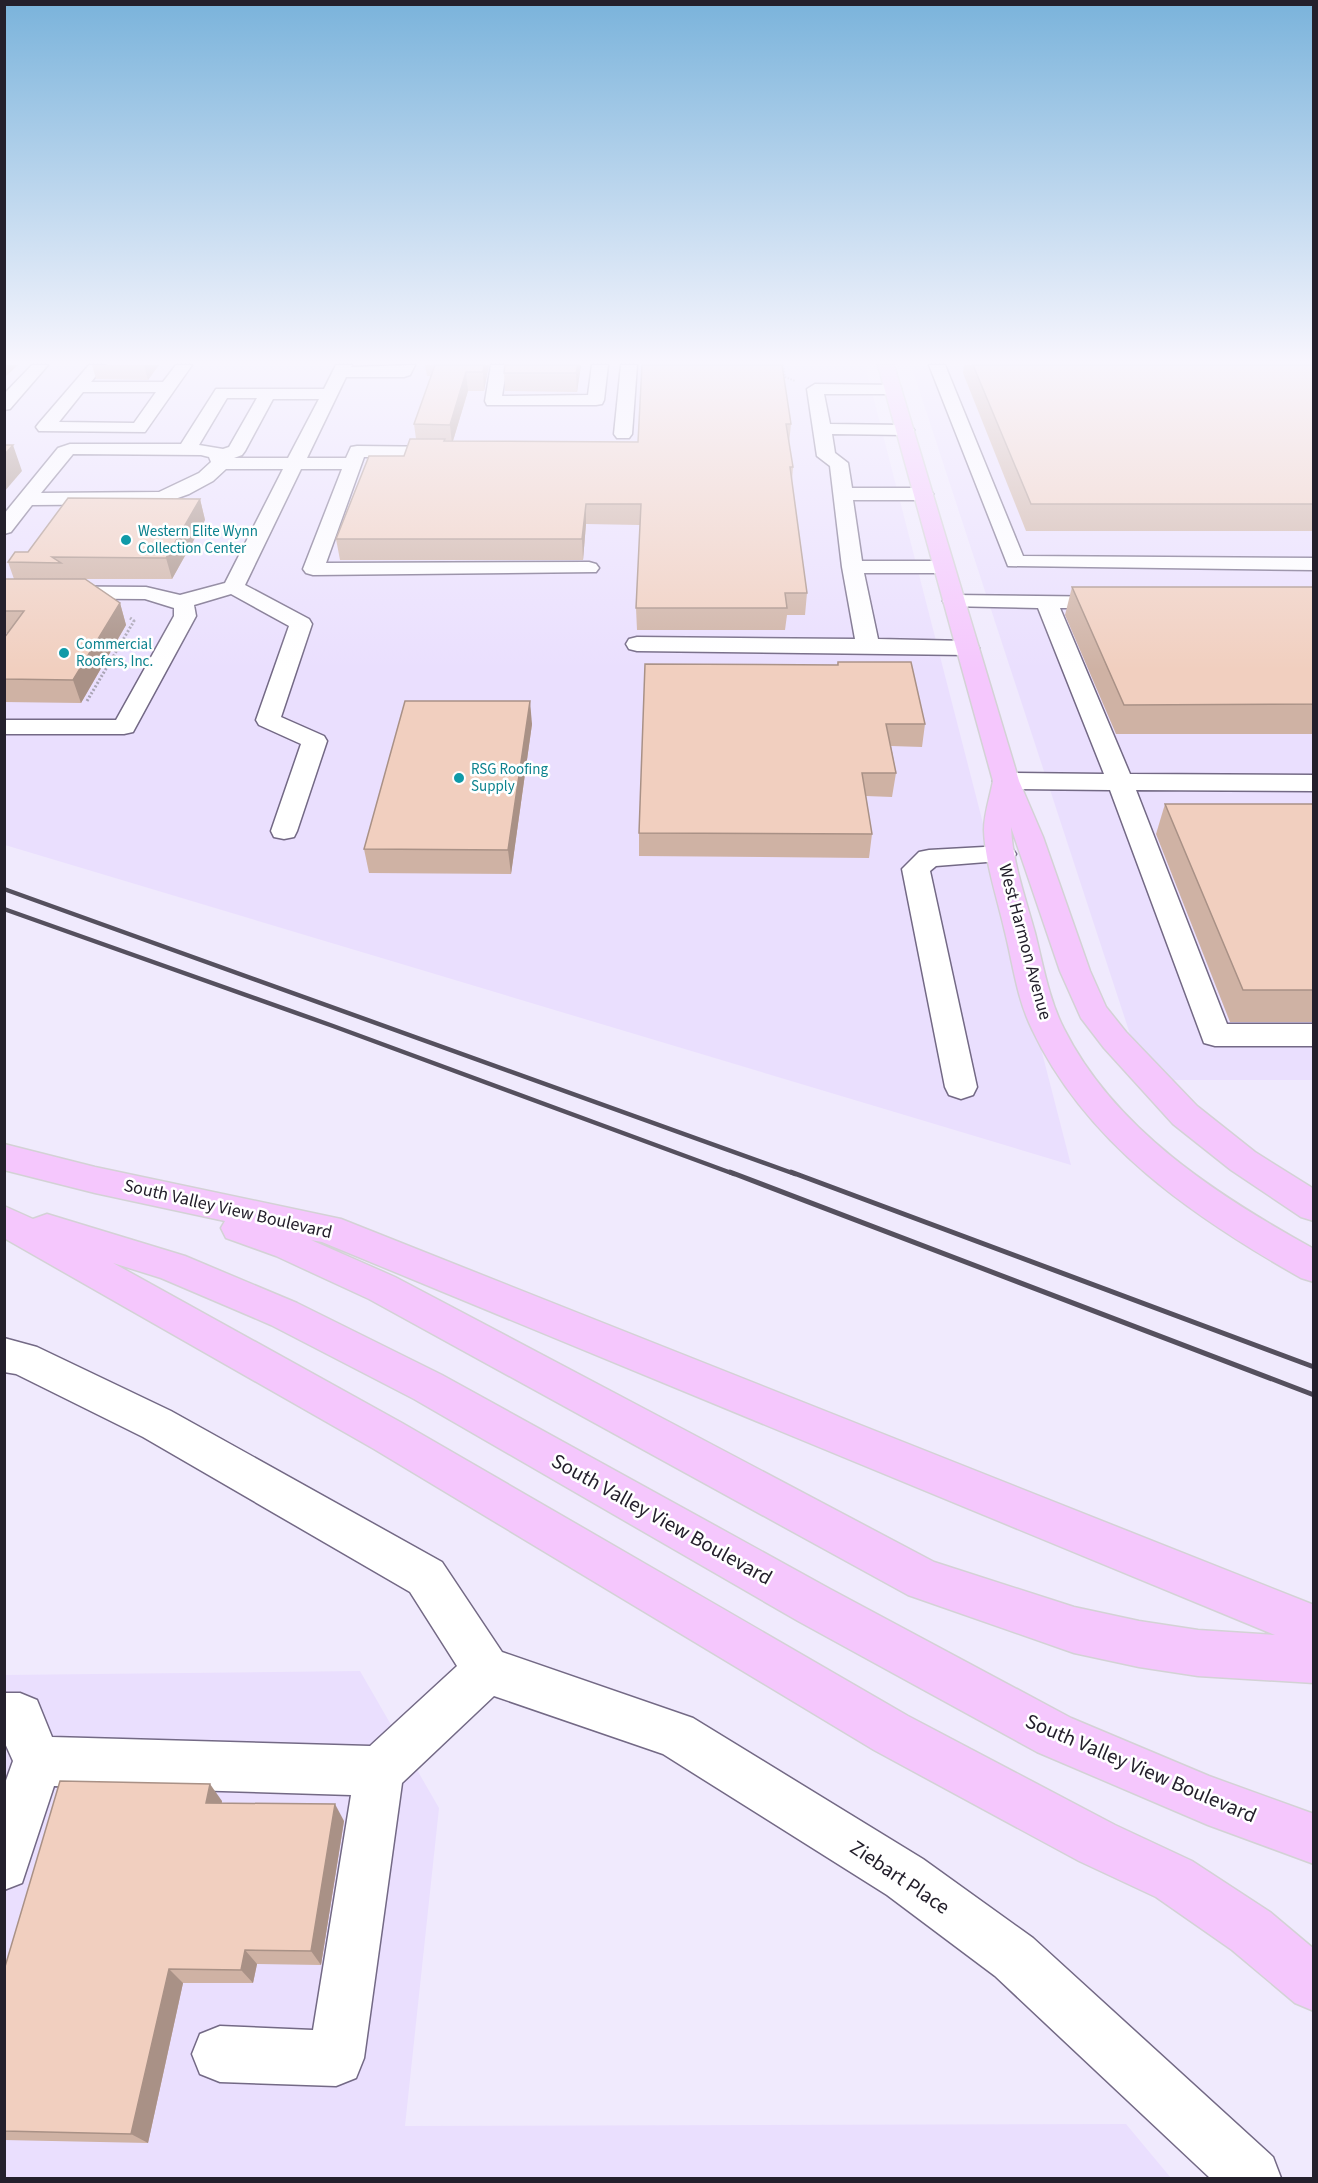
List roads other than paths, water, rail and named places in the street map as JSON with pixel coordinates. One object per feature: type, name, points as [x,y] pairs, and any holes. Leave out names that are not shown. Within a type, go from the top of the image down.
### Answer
[{"type":"main road","name":"West Harmon Avenue","points":[[908,467],[923,494],[1006,781],[1036,854],[1075,970],[1092,1011],[1115,1040],[1185,1115],[1243,1161],[1314,1207]]},
{"type":"main road","name":"West Harmon Avenue","points":[[1006,781],[998,828],[1003,866],[1037,999],[1048,1029],[1077,1079],[1104,1113],[1161,1166],[1202,1198],[1278,1248],[1314,1267]]},
{"type":"main road","points":[[1002,854],[1036,854]]},
{"type":"main road","name":"South Valley View Boulevard","points":[[4,1157],[95,1180],[328,1229],[1314,1628]]},
{"type":"main road","points":[[95,1180],[155,1198],[289,1246],[382,1288],[924,1580],[1074,1630],[1139,1644],[1198,1653],[1314,1660]]},
{"type":"main road","points":[[4,1219],[388,1436],[891,1733],[1097,1843],[1174,1879],[1251,1931],[1314,1984]]},
{"type":"main road","name":"South Valley View Boulevard","points":[[4,1219],[172,1267],[284,1314],[428,1387],[814,1605],[1054,1735],[1208,1800],[1314,1839]]},
{"type":"street","points":[[4,528],[53,467]]},
{"type":"street","points":[[28,499],[161,498],[206,477],[214,467]]},
{"type":"street","points":[[233,586],[295,467]]},
{"type":"street","points":[[352,467],[313,569],[589,568]]},
{"type":"street","points":[[845,467],[850,470],[843,494],[852,567],[868,646]]},
{"type":"street","points":[[978,467],[1015,562],[1314,564]]},
{"type":"street","points":[[843,494],[923,494]]},
{"type":"street","points":[[852,567],[944,567]]},
{"type":"street","points":[[180,602],[233,586],[302,624],[268,720],[315,741],[284,831]]},
{"type":"street","points":[[4,592],[146,593],[180,602],[185,607],[184,616],[123,728],[4,727]]},
{"type":"street","points":[[954,601],[1139,602]]},
{"type":"street","points":[[1046,601],[1120,782],[1215,1035],[1314,1035]]},
{"type":"street","points":[[637,644],[968,648]]},
{"type":"street","points":[[1006,781],[1314,783]]},
{"type":"street","points":[[961,1087],[916,869],[929,858],[1002,854]]},
{"type":"street","points":[[4,1355],[23,1359],[157,1424],[426,1577],[488,1670],[379,1771],[336,2058],[220,2054]]},
{"type":"street","name":"Ziebart Place","points":[[488,1670],[676,1735],[906,1877],[1014,1957],[1252,2178]]},
{"type":"street","points":[[4,1717],[20,1718],[37,1761],[4,1865]]},
{"type":"street","points":[[37,1761],[379,1771]]},
{"type":"railway","points":[[4,889],[795,1174]]},
{"type":"railway","points":[[4,909],[333,1026],[734,1174]]},
{"type":"railway","points":[[730,1172],[1314,1395]]},
{"type":"railway","points":[[791,1172],[1314,1367]]},
{"type":"place","name":"Western Elite Wynn Collection Center","points":[[126,540]]},
{"type":"place","name":"Commercial Roofers, Inc.","points":[[64,653]]},
{"type":"place","name":"RSG Roofing Supply","points":[[459,778]]}]
